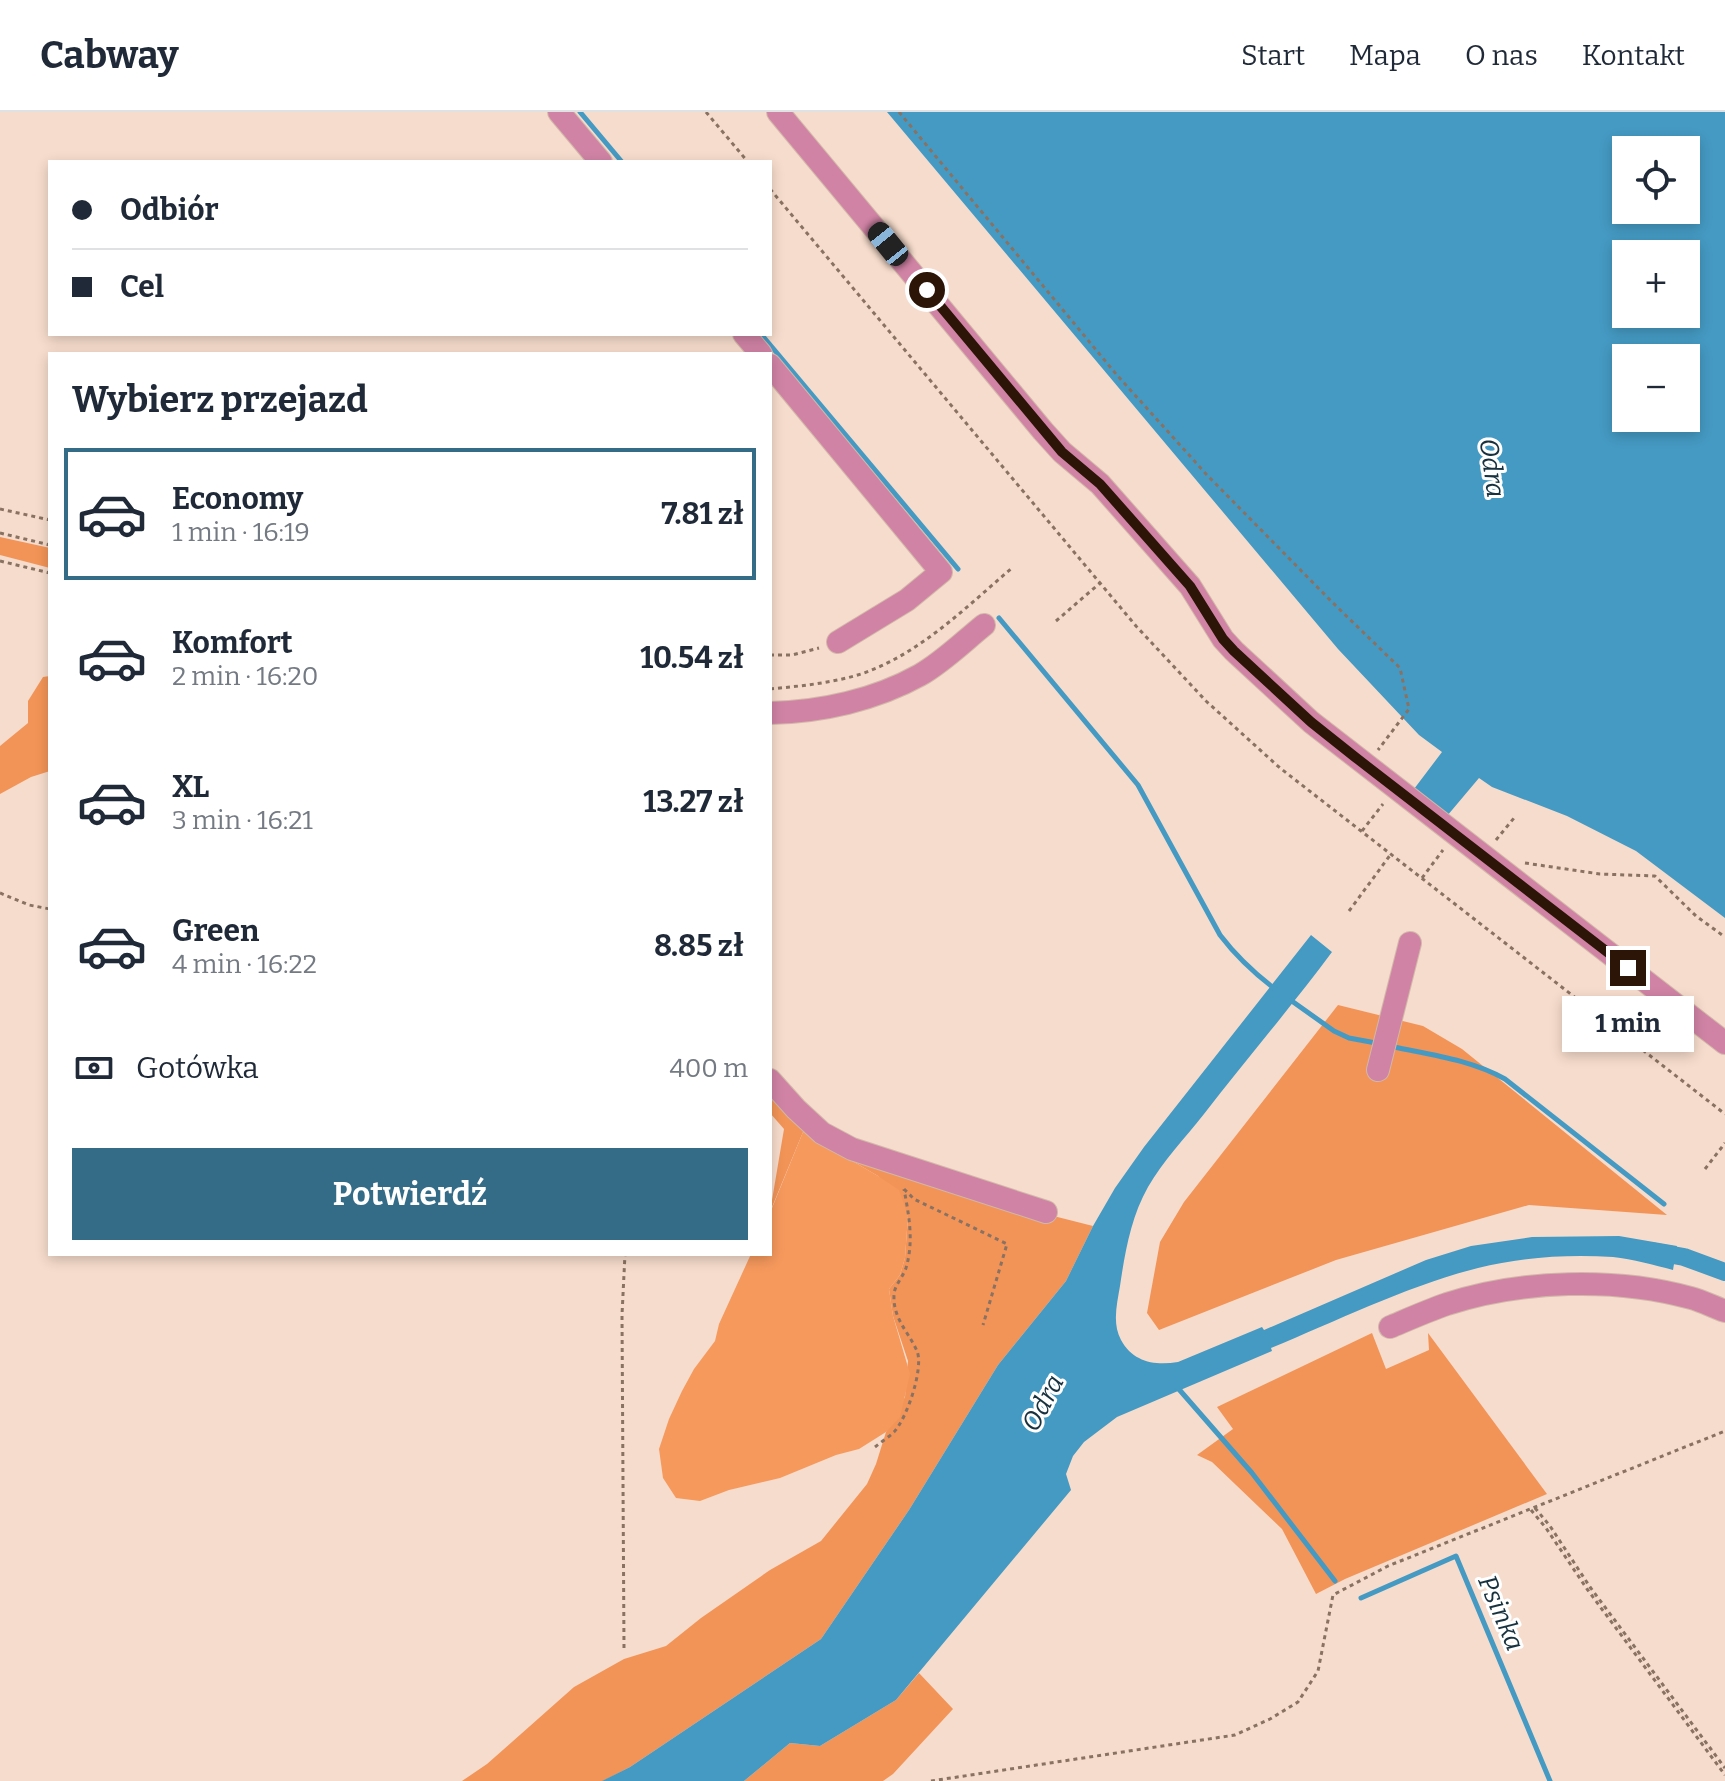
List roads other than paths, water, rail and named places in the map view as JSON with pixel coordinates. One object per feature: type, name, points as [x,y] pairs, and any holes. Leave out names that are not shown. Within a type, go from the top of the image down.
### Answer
[{"type":"lane","points":[[559,112],[599,160]]},
{"type":"lane","points":[[778,112],[1043,431],[1062,452],[1100,484],[1190,586],[1223,639],[1267,684],[1366,766],[1725,1043]]},
{"type":"lane","points":[[746,336],[759,352]]},
{"type":"lane","points":[[772,367],[941,572],[907,600],[838,642]]},
{"type":"lane","points":[[772,713],[828,708],[893,687],[943,659],[984,625]]},
{"type":"lane","points":[[1378,1070],[1410,943]]},
{"type":"lane","points":[[772,1082],[822,1133],[852,1149],[1046,1212]]},
{"type":"lane","points":[[1390,1327],[1470,1298],[1567,1284],[1628,1286],[1691,1298],[1725,1311]]},
{"type":"water","name":"Odra","points":[[887,112],[1725,112],[1725,918],[1636,851],[1567,816],[1492,787],[1479,778],[1447,816],[1414,789],[1442,752],[1419,735],[1338,649]]},
{"type":"water","name":"Odra","points":[[1311,935],[1332,952],[1167,1159],[1142,1198],[1127,1248],[1116,1313],[1118,1334],[1132,1353],[1153,1363],[1178,1362],[1262,1327],[1264,1330],[1426,1260],[1471,1246],[1532,1237],[1619,1236],[1677,1246],[1673,1270],[1621,1258],[1579,1256],[1528,1259],[1478,1268],[1373,1304],[1117,1417],[1084,1442],[1073,1456],[1066,1474],[1071,1490],[896,1700],[820,1746],[790,1743],[744,1781],[602,1781],[630,1767],[821,1639],[909,1510],[998,1365],[1066,1281],[1115,1188]]},
{"type":"waterway","points":[[580,112],[620,160]]},
{"type":"waterway","points":[[763,336],[958,569]]},
{"type":"waterway","points":[[999,618],[1138,785],[1220,935],[1246,964],[1275,989]]},
{"type":"waterway","points":[[1289,999],[1334,1031],[1349,1038],[1376,1043]]},
{"type":"waterway","points":[[1394,1047],[1465,1063],[1505,1079],[1664,1204]]},
{"type":"waterway","points":[[1651,1251],[1684,1257],[1725,1272]]},
{"type":"waterway","name":"Psinka","points":[[1177,1387],[1252,1473],[1335,1581]]},
{"type":"waterway","name":"Psinka","points":[[1361,1598],[1456,1556],[1550,1781]]}]
